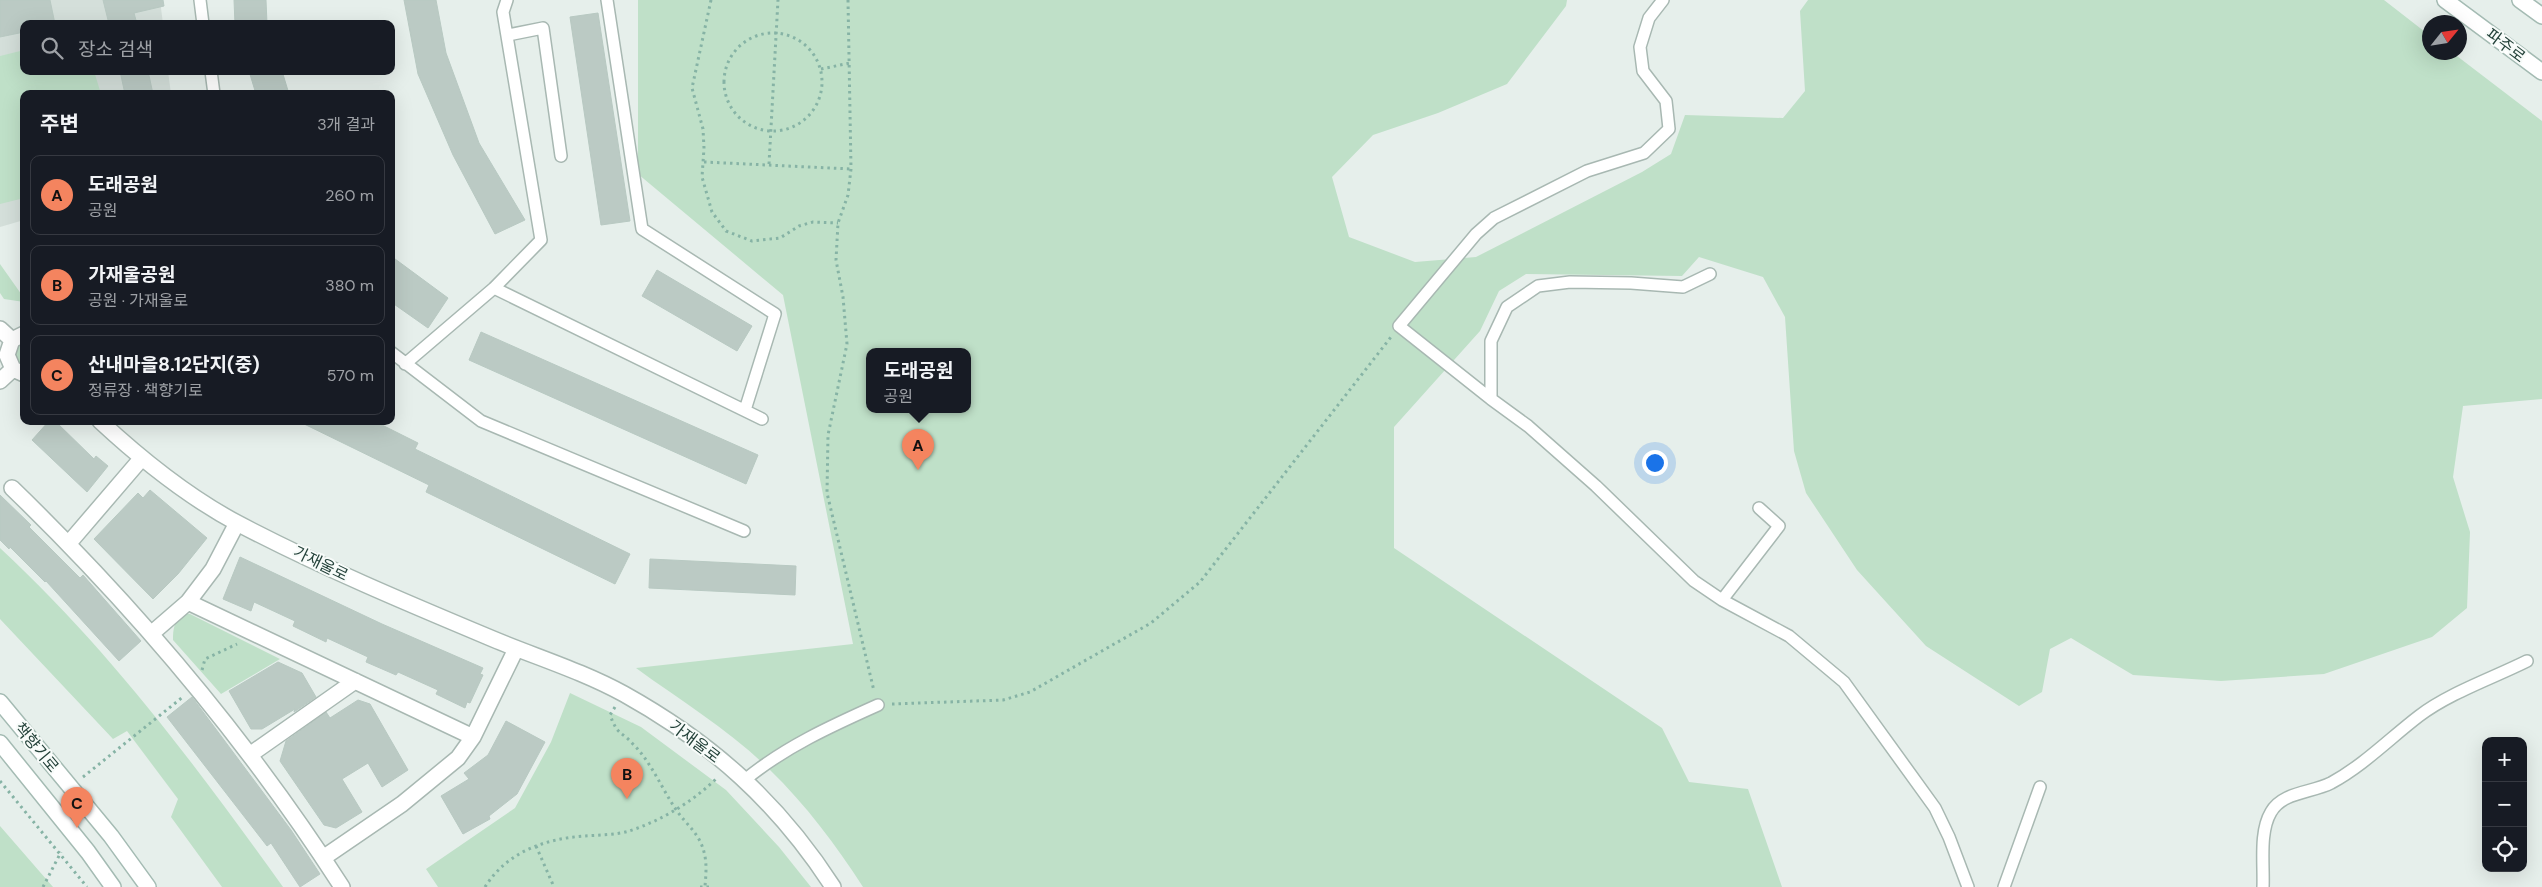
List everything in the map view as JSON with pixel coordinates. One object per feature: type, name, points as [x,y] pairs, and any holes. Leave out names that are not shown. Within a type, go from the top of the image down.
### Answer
[{"type":"street","name":"파주로","points":[[2445,0],[2542,72]]},
{"type":"street","points":[[2520,0],[2542,16]]},
{"type":"street","points":[[0,329],[18,337],[6,355],[18,371],[0,382]]},
{"type":"street","name":"가재울로","points":[[104,425],[141,459],[237,523],[368,586],[516,649],[570,669],[622,693],[680,728],[746,779],[778,812],[803,842],[833,887]]},
{"type":"street","points":[[69,543],[141,459]]},
{"type":"street","points":[[12,488],[69,543],[197,686],[251,754],[324,858],[342,887]]},
{"type":"street","points":[[151,634],[188,602],[213,569],[237,523]]},
{"type":"street","points":[[188,602],[473,737]]},
{"type":"street","points":[[324,858],[438,777],[458,758],[473,737],[516,649]]},
{"type":"street","points":[[251,754],[355,681]]},
{"type":"street","name":"책향기로","points":[[0,702],[111,836],[148,887]]},
{"type":"street","name":"책향기로","points":[[0,743],[88,852],[113,887]]},
{"type":"lane","points":[[200,0],[202,20]]},
{"type":"lane","points":[[405,364],[494,288],[541,240],[508,35],[500,0]]},
{"type":"lane","points":[[503,12],[507,0]]},
{"type":"lane","points":[[608,0],[642,229],[775,314],[745,410]]},
{"type":"lane","points":[[1663,0],[1649,18],[1640,47],[1643,72],[1666,101],[1669,129],[1644,153],[1587,171],[1494,218],[1476,234],[1399,326],[1528,426],[1596,486],[1694,580],[1722,600],[1789,636],[1844,682],[1935,808],[1949,837],[1968,887]]},
{"type":"lane","points":[[508,35],[543,28],[561,156]]},
{"type":"lane","points":[[212,75],[213,90]]},
{"type":"lane","points":[[1491,399],[1491,341],[1507,307],[1538,286],[1570,282],[1631,283],[1683,287],[1710,274]]},
{"type":"lane","points":[[494,288],[762,418]]},
{"type":"lane","points":[[395,355],[481,421],[744,531]]},
{"type":"lane","points":[[1722,600],[1779,526],[1759,508]]},
{"type":"lane","points":[[2263,887],[2265,830],[2270,812],[2280,800],[2323,787],[2347,774],[2384,748],[2419,716],[2441,702],[2528,661]]},
{"type":"lane","points":[[746,779],[766,763],[815,734],[878,705]]},
{"type":"lane","points":[[2004,887],[2040,787]]},
{"type":"path","points":[[710,0],[692,88],[703,129],[704,162],[702,177],[712,212],[726,230],[752,241],[780,238],[799,226],[813,222],[838,223]]},
{"type":"path","points":[[769,164],[778,0]]},
{"type":"path","points":[[848,0],[851,169],[848,195],[838,223],[836,260],[843,297],[847,344],[828,435],[827,493],[878,705],[1003,700],[1030,692],[1151,623],[1200,582],[1399,326]]},
{"type":"path","points":[[776,33],[787,34],[802,42],[814,54],[821,69],[822,86],[818,102],[809,116],[796,126],[782,131],[751,126],[738,116],[729,103],[725,88],[725,72],[730,58],[740,45],[754,36],[776,33]]},
{"type":"path","points":[[821,69],[850,63]]},
{"type":"path","points":[[704,162],[851,169]]},
{"type":"path","points":[[70,786],[197,686],[205,659],[258,635]]},
{"type":"path","points":[[622,693],[610,716],[616,732],[633,744],[654,772],[676,810],[693,827],[704,852],[705,886]]},
{"type":"path","points":[[485,887],[509,858],[536,846],[571,837],[628,832],[676,810],[708,787],[728,766]]},
{"type":"path","points":[[0,781],[61,852],[87,887]]},
{"type":"path","points":[[536,846],[554,887]]},
{"type":"path","points":[[44,887],[61,852]]},
{"type":"path","points":[[700,887],[711,887]]},
{"type":"shaded area","points":[[0,0],[160,0],[162,20],[20,20],[20,75],[169,75],[170,90],[20,90],[20,221],[0,227]]},
{"type":"green space","points":[[638,0],[1567,0],[1566,6],[1507,84],[1438,113],[1373,135],[1332,177],[1349,237],[1415,262],[1476,257],[1642,172],[1671,154],[1685,115],[1783,118],[1805,91],[1800,11],[1808,0],[2384,0],[2422,30],[2422,60],[2462,60],[2542,121],[2542,399],[2463,406],[2453,477],[2470,532],[2467,608],[2432,637],[2324,674],[2221,681],[2133,675],[2071,638],[2050,649],[2042,692],[2019,706],[1926,646],[1857,570],[1806,493],[1794,451],[1785,317],[1763,277],[1699,257],[1682,276],[1526,274],[1499,291],[1480,331],[1394,427],[1394,548],[1662,728],[1689,782],[1748,789],[1782,887],[863,887],[820,826],[770,770],[722,729],[636,668],[853,644],[783,295],[638,174]]},
{"type":"green space","points":[[20,51],[20,75],[95,75],[100,90],[20,90],[20,199],[0,204],[0,56]]},
{"type":"green space","points":[[0,264],[20,292],[20,301],[4,299],[0,293]]},
{"type":"green space","points":[[20,345],[20,363],[15,354]]},
{"type":"green space","points":[[0,548],[40,587],[115,668],[218,798],[283,887],[222,887],[171,817],[178,799],[127,731],[113,739],[0,619]]},
{"type":"green space","points":[[182,614],[190,614],[280,659],[221,694],[173,640],[174,626]]},
{"type":"green space","points":[[570,693],[641,727],[726,790],[779,847],[811,887],[438,887],[426,869],[515,808],[551,742]]},
{"type":"green space","points":[[0,826],[53,887],[0,887]]},
{"type":"building","points":[[0,0],[50,0],[54,20],[20,20],[20,33],[0,37]]},
{"type":"building","points":[[103,0],[163,0],[164,6],[134,13],[136,20],[108,20]]},
{"type":"building","points":[[234,0],[266,0],[267,20],[235,20]]},
{"type":"building","points":[[404,0],[436,0],[446,53],[479,143],[525,220],[495,234],[453,155],[418,74]]},
{"type":"building","points":[[598,13],[630,221],[601,225],[570,17]]},
{"type":"building","points":[[121,75],[149,75],[152,90],[124,90]]},
{"type":"building","points":[[250,75],[283,75],[288,90],[255,90]]},
{"type":"building","points":[[395,259],[448,298],[428,328],[395,305]]},
{"type":"building","points":[[657,270],[752,326],[737,351],[642,296]]},
{"type":"building","points":[[481,332],[758,455],[746,484],[469,360]]},
{"type":"building","points":[[45,425],[59,425],[94,459],[96,456],[108,466],[87,492],[32,440]]},
{"type":"building","points":[[306,425],[382,425],[418,443],[415,449],[630,554],[615,584],[426,492],[429,485]]},
{"type":"building","points":[[150,490],[207,538],[178,574],[153,599],[94,539],[138,493],[143,498]]},
{"type":"building","points":[[0,495],[31,525],[29,527],[80,578],[83,575],[141,641],[119,661],[46,581],[0,540]]},
{"type":"building","points":[[240,557],[382,624],[483,668],[480,674],[483,675],[470,703],[467,702],[465,708],[436,694],[438,690],[398,672],[396,675],[366,662],[368,657],[327,638],[326,642],[293,626],[295,621],[254,602],[251,611],[223,599]]},
{"type":"building","points":[[650,559],[796,566],[795,595],[649,588]]},
{"type":"building","points":[[278,662],[302,673],[316,697],[294,712],[295,709],[262,729],[251,729],[229,691]]},
{"type":"building","points":[[192,697],[291,830],[320,874],[300,887],[271,843],[267,846],[167,717]]},
{"type":"building","points":[[358,700],[370,704],[408,770],[382,787],[368,763],[342,779],[362,812],[336,828],[324,825],[280,761],[286,741],[326,712],[330,718]]},
{"type":"building","points":[[506,721],[545,742],[517,794],[489,816],[490,819],[463,834],[441,796],[469,779],[464,773],[488,755]]},
{"type":"place","name":"도래공원","points":[[918,470]]},
{"type":"place","name":"가재울공원","points":[[627,799]]},
{"type":"place","name":"산내마을8.12단지(중)","points":[[77,828]]}]
